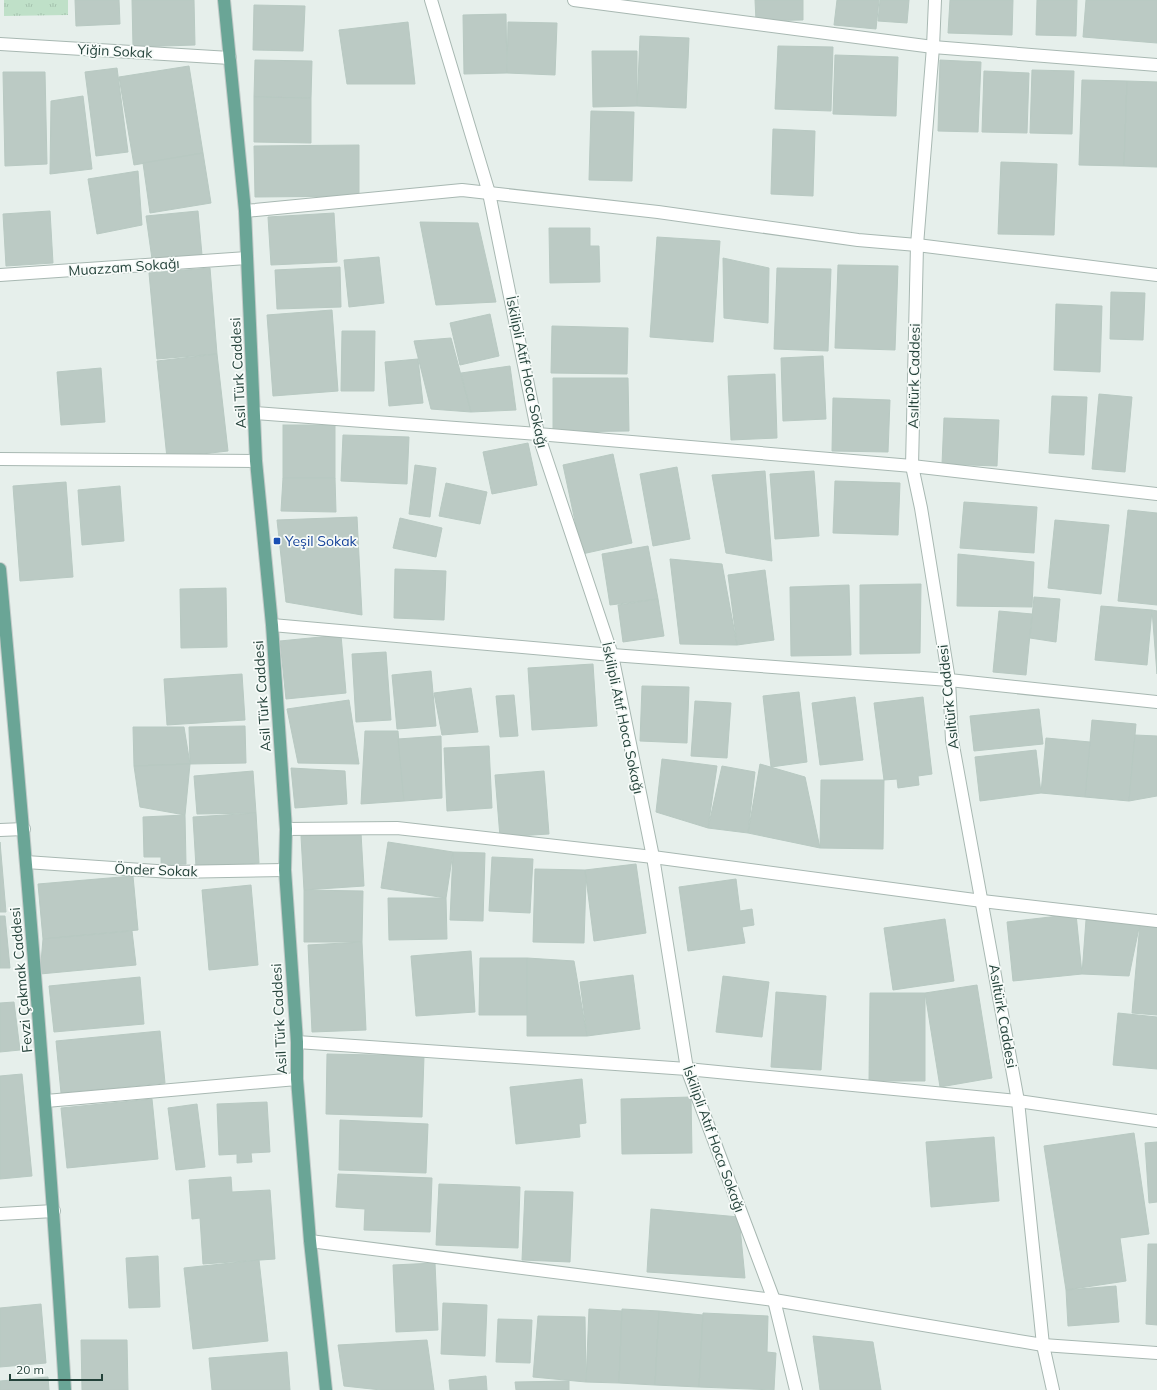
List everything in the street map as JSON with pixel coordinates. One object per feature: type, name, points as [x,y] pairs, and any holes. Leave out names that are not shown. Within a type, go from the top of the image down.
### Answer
[{"type":"main road","name":"Asil Türk Caddesi","points":[[224,0],[245,211],[256,461],[272,625],[286,829],[285,870],[298,1042],[297,1079],[310,1241],[326,1390]]},
{"type":"main road","name":"Fevzi Çakmak Caddesi","points":[[0,569],[24,829],[46,1101],[65,1390]]},
{"type":"street","name":"İskilipli Atıf Hoca Sokağı","points":[[431,0],[489,193],[538,434],[612,656],[653,857],[687,1069],[774,1300],[796,1390]]},
{"type":"street","points":[[574,0],[933,47],[1157,65]]},
{"type":"street","name":"Asıltürk Caddesi","points":[[935,0],[933,47],[917,245],[912,466],[921,508],[949,680],[952,740],[1018,1101],[1043,1345],[1053,1390]]},
{"type":"street","name":"Yiğin Sokak","points":[[0,44],[230,58]]},
{"type":"street","points":[[245,211],[462,190],[658,212],[858,240],[917,245],[1157,275]]},
{"type":"street","name":"Muazzam Sokağı","points":[[0,275],[247,258]]},
{"type":"street","points":[[255,413],[538,434],[912,466],[1157,494]]},
{"type":"street","points":[[0,459],[256,461]]},
{"type":"street","points":[[272,625],[612,656],[949,680],[1157,702]]},
{"type":"street","points":[[286,829],[397,828],[653,857],[982,901],[1157,921]]},
{"type":"street","points":[[0,830],[24,829]]},
{"type":"street","name":"Önder Sokak","points":[[26,862],[171,872],[285,870]]},
{"type":"street","points":[[298,1042],[687,1069],[1018,1101],[1157,1121]]},
{"type":"street","points":[[46,1101],[297,1079]]},
{"type":"street","points":[[0,1214],[54,1211]]},
{"type":"street","points":[[310,1241],[774,1300],[1043,1345],[1157,1353]]},
{"type":"green space","points":[[4,0],[68,0],[68,15],[4,16]]},
{"type":"building","points":[[75,0],[119,0],[120,24],[76,26]]},
{"type":"building","points":[[132,0],[194,0],[195,45],[133,47]]},
{"type":"building","points":[[755,0],[803,0],[803,20],[756,21]]},
{"type":"building","points":[[837,0],[879,0],[876,29],[834,25]]},
{"type":"building","points":[[880,0],[909,0],[907,23],[878,21]]},
{"type":"building","points":[[950,0],[1013,0],[1012,35],[948,33]]},
{"type":"building","points":[[1037,0],[1077,0],[1076,36],[1036,35]]},
{"type":"building","points":[[1086,0],[1157,0],[1157,43],[1083,37]]},
{"type":"building","points":[[254,5],[305,6],[303,51],[253,50]]},
{"type":"building","points":[[506,14],[507,73],[464,74],[463,15]]},
{"type":"building","points":[[408,22],[415,84],[347,84],[339,30]]},
{"type":"building","points":[[508,22],[557,23],[555,75],[507,73]]},
{"type":"building","points":[[640,36],[689,38],[686,108],[637,106]]},
{"type":"building","points":[[778,46],[833,47],[831,111],[775,109]]},
{"type":"building","points":[[592,51],[637,51],[637,106],[593,107]]},
{"type":"building","points":[[835,55],[898,57],[896,116],[833,114]]},
{"type":"building","points":[[255,60],[312,61],[311,98],[254,97]]},
{"type":"building","points":[[940,60],[981,62],[978,132],[938,131]]},
{"type":"building","points":[[189,66],[203,153],[134,165],[119,77]]},
{"type":"building","points":[[117,68],[128,152],[96,156],[85,72]]},
{"type":"building","points":[[1032,70],[1074,71],[1072,134],[1030,133]]},
{"type":"building","points":[[984,71],[1029,73],[1027,133],[982,132]]},
{"type":"building","points":[[3,72],[45,72],[47,164],[5,166]]},
{"type":"building","points":[[1082,80],[1127,81],[1124,166],[1079,165]]},
{"type":"building","points":[[1127,81],[1157,82],[1157,167],[1124,166]]},
{"type":"building","points":[[83,96],[92,169],[50,174],[51,101]]},
{"type":"building","points":[[254,97],[311,98],[311,143],[254,142]]},
{"type":"building","points":[[591,111],[634,112],[632,181],[589,180]]},
{"type":"building","points":[[773,129],[815,131],[813,196],[771,194]]},
{"type":"building","points":[[359,145],[359,196],[255,197],[254,146]]},
{"type":"building","points":[[203,153],[211,203],[150,213],[143,163]]},
{"type":"building","points":[[1001,162],[1057,164],[1054,235],[998,234]]},
{"type":"building","points":[[138,171],[142,225],[97,234],[88,179]]},
{"type":"building","points":[[50,211],[53,263],[6,266],[3,214]]},
{"type":"building","points":[[198,211],[202,255],[152,259],[146,216]]},
{"type":"building","points":[[334,213],[337,262],[271,265],[268,217]]},
{"type":"building","points":[[420,222],[478,223],[496,302],[436,305]]},
{"type":"building","points":[[549,228],[590,228],[590,246],[599,246],[600,282],[550,283]]},
{"type":"building","points":[[657,237],[720,241],[713,342],[650,337]]},
{"type":"building","points":[[379,257],[384,303],[349,307],[344,260]]},
{"type":"building","points":[[723,258],[769,268],[768,323],[724,318]]},
{"type":"building","points":[[838,265],[898,266],[895,350],[835,348]]},
{"type":"building","points":[[340,267],[341,307],[277,309],[275,270]]},
{"type":"building","points":[[210,268],[217,354],[157,359],[149,273]]},
{"type":"building","points":[[777,268],[831,269],[828,351],[774,349]]},
{"type":"building","points":[[1111,292],[1145,293],[1143,340],[1110,339]]},
{"type":"building","points":[[1056,304],[1102,306],[1100,372],[1054,370]]},
{"type":"building","points":[[332,310],[338,391],[273,396],[267,315]]},
{"type":"building","points":[[490,314],[499,356],[460,365],[450,323]]},
{"type":"building","points":[[552,326],[628,328],[627,374],[551,373]]},
{"type":"building","points":[[342,331],[375,331],[374,391],[341,391]]},
{"type":"building","points":[[451,338],[471,412],[431,409],[414,341]]},
{"type":"building","points":[[217,354],[228,451],[167,458],[157,361]]},
{"type":"building","points":[[823,356],[826,419],[783,421],[781,358]]},
{"type":"building","points":[[418,359],[423,403],[389,406],[385,362]]},
{"type":"building","points":[[510,366],[516,410],[471,412],[461,373]]},
{"type":"building","points":[[101,368],[105,422],[61,425],[57,372]]},
{"type":"building","points":[[775,374],[777,438],[731,440],[728,376]]},
{"type":"building","points":[[553,378],[628,378],[629,431],[553,432]]},
{"type":"building","points":[[1099,394],[1132,397],[1125,472],[1092,469]]},
{"type":"building","points":[[1052,396],[1087,397],[1084,455],[1049,453]]},
{"type":"building","points":[[833,398],[890,400],[888,452],[832,451]]},
{"type":"building","points":[[944,418],[999,420],[997,466],[942,464]]},
{"type":"building","points":[[283,425],[335,425],[335,478],[283,478]]},
{"type":"building","points":[[343,435],[409,437],[407,484],[341,481]]},
{"type":"building","points":[[528,443],[537,485],[492,494],[483,452]]},
{"type":"building","points":[[613,454],[632,543],[582,554],[563,465]]},
{"type":"building","points":[[415,465],[436,468],[430,517],[409,514]]},
{"type":"building","points":[[677,467],[690,539],[653,546],[640,474]]},
{"type":"building","points":[[765,471],[772,561],[726,553],[712,475]]},
{"type":"building","points":[[814,471],[819,536],[775,539],[770,474]]},
{"type":"building","points":[[283,478],[335,478],[336,512],[281,511]]},
{"type":"building","points":[[835,481],[900,483],[898,535],[833,533]]},
{"type":"building","points":[[66,482],[73,577],[20,581],[13,486]]},
{"type":"building","points":[[446,483],[487,492],[480,524],[439,516]]},
{"type":"building","points":[[120,486],[124,541],[82,545],[78,490]]},
{"type":"building","points":[[964,502],[1037,507],[1034,553],[960,548]]},
{"type":"building","points":[[1128,510],[1157,513],[1157,605],[1118,601]]},
{"type":"building","points":[[357,517],[362,615],[286,602],[277,520]]},
{"type":"building","points":[[400,518],[442,528],[436,557],[393,548]]},
{"type":"building","points":[[1055,520],[1109,525],[1101,594],[1048,588]]},
{"type":"building","points":[[648,546],[658,599],[610,605],[602,554]]},
{"type":"building","points":[[958,554],[1034,562],[1032,607],[957,606]]},
{"type":"building","points":[[670,559],[722,564],[737,645],[680,644]]},
{"type":"building","points":[[395,569],[446,571],[444,620],[394,618]]},
{"type":"building","points":[[765,570],[774,640],[737,645],[728,575]]},
{"type":"building","points":[[921,584],[920,653],[860,654],[860,585]]},
{"type":"building","points":[[849,585],[851,655],[791,656],[790,587]]},
{"type":"building","points":[[226,588],[227,647],[181,648],[180,589]]},
{"type":"building","points":[[1034,597],[1060,599],[1056,642],[1030,638]]},
{"type":"building","points":[[658,599],[664,636],[623,642],[618,605]]},
{"type":"building","points":[[1101,606],[1152,610],[1147,665],[1095,660]]},
{"type":"building","points":[[1152,610],[1157,611],[1157,674]]},
{"type":"building","points":[[999,611],[1032,614],[1026,675],[993,672]]},
{"type":"building","points":[[341,635],[346,693],[286,699],[280,641]]},
{"type":"building","points":[[386,652],[391,720],[356,722],[352,654]]},
{"type":"building","points":[[593,664],[597,726],[532,730],[528,668]]},
{"type":"building","points":[[431,671],[436,726],[397,729],[392,675]]},
{"type":"building","points":[[242,674],[245,720],[167,725],[164,679]]},
{"type":"building","points":[[642,686],[689,687],[687,743],[640,741]]},
{"type":"building","points":[[471,688],[478,732],[442,735],[434,693]]},
{"type":"building","points":[[799,692],[807,762],[771,767],[763,696]]},
{"type":"building","points":[[514,695],[518,736],[500,737],[496,696]]},
{"type":"building","points":[[855,697],[863,760],[820,765],[812,703]]},
{"type":"building","points":[[923,697],[932,774],[918,776],[919,785],[898,788],[897,779],[884,780],[874,703]]},
{"type":"building","points":[[349,700],[359,764],[298,763],[287,709]]},
{"type":"building","points":[[695,701],[731,703],[727,758],[691,756]]},
{"type":"building","points":[[1039,709],[1043,744],[974,751],[970,716]]},
{"type":"building","points":[[1092,720],[1136,724],[1129,801],[1085,797]]},
{"type":"building","points":[[245,726],[246,763],[190,764],[189,727]]},
{"type":"building","points":[[133,727],[184,727],[190,764],[134,766]]},
{"type":"building","points":[[365,731],[398,731],[404,801],[361,804]]},
{"type":"building","points":[[1135,735],[1157,736],[1157,796],[1129,801]]},
{"type":"building","points":[[441,736],[442,798],[404,801],[398,739]]},
{"type":"building","points":[[1046,738],[1090,742],[1085,797],[1041,793]]},
{"type":"building","points":[[489,746],[492,808],[447,811],[444,748]]},
{"type":"building","points":[[1036,750],[1041,793],[980,801],[975,757]]},
{"type":"building","points":[[662,759],[717,766],[708,828],[656,812]]},
{"type":"building","points":[[190,764],[185,815],[140,807],[134,766]]},
{"type":"building","points":[[760,764],[805,777],[820,848],[748,833]]},
{"type":"building","points":[[722,766],[755,772],[748,833],[708,828]]},
{"type":"building","points":[[291,768],[345,771],[347,804],[295,808]]},
{"type":"building","points":[[253,771],[256,813],[197,814],[194,776]]},
{"type":"building","points":[[544,771],[549,834],[500,837],[495,775]]},
{"type":"building","points":[[821,780],[884,780],[883,849],[820,848]]},
{"type":"building","points":[[256,813],[259,863],[196,867],[193,817]]},
{"type":"building","points":[[185,815],[186,864],[161,865],[161,857],[144,857],[143,817]]},
{"type":"building","points":[[361,833],[364,886],[304,890],[301,836]]},
{"type":"building","points":[[0,842],[6,912],[0,912]]},
{"type":"building","points":[[388,842],[453,852],[446,898],[381,888]]},
{"type":"building","points":[[453,852],[485,853],[483,921],[450,920]]},
{"type":"building","points":[[492,857],[533,859],[530,913],[489,911]]},
{"type":"building","points":[[636,864],[646,933],[594,941],[585,870]]},
{"type":"building","points":[[535,869],[585,870],[584,943],[533,942]]},
{"type":"building","points":[[133,876],[138,930],[43,939],[38,884]]},
{"type":"building","points":[[736,879],[740,911],[752,909],[754,925],[742,927],[745,943],[688,951],[679,887]]},
{"type":"building","points":[[251,885],[258,965],[209,970],[202,890]]},
{"type":"building","points":[[304,890],[363,891],[362,942],[304,942]]},
{"type":"building","points":[[388,898],[446,898],[447,939],[389,940]]},
{"type":"building","points":[[1076,914],[1082,974],[1013,981],[1007,922]]},
{"type":"building","points":[[0,916],[5,916],[10,968],[0,968]]},
{"type":"building","points":[[945,919],[954,981],[893,990],[884,928]]},
{"type":"building","points":[[1086,920],[1140,923],[1129,976],[1082,974]]},
{"type":"building","points":[[1140,923],[1157,925],[1157,1015],[1132,1013]]},
{"type":"building","points":[[132,931],[136,965],[40,974],[43,939]]},
{"type":"building","points":[[362,942],[366,1030],[312,1032],[308,945]]},
{"type":"building","points":[[471,951],[475,1012],[416,1016],[411,956]]},
{"type":"building","points":[[480,958],[527,958],[527,1015],[479,1015]]},
{"type":"building","points":[[527,958],[574,961],[587,1036],[527,1036]]},
{"type":"building","points":[[633,975],[640,1029],[587,1036],[580,982]]},
{"type":"building","points":[[723,976],[769,982],[762,1037],[716,1032]]},
{"type":"building","points":[[140,977],[144,1024],[54,1032],[49,986]]},
{"type":"building","points":[[977,985],[992,1078],[940,1087],[925,993]]},
{"type":"building","points":[[776,992],[826,996],[821,1070],[771,1067]]},
{"type":"building","points":[[870,993],[925,993],[925,1081],[869,1081]]},
{"type":"building","points":[[14,1002],[20,1050],[0,1052],[0,1003]]},
{"type":"building","points":[[1118,1013],[1157,1017],[1157,1069],[1113,1065]]},
{"type":"building","points":[[160,1031],[165,1083],[61,1093],[56,1041]]},
{"type":"building","points":[[327,1054],[424,1056],[422,1117],[326,1114]]},
{"type":"building","points":[[22,1074],[32,1176],[0,1179],[0,1076]]},
{"type":"building","points":[[582,1079],[586,1123],[579,1124],[580,1137],[516,1144],[510,1087]]},
{"type":"building","points":[[691,1097],[692,1153],[622,1154],[621,1099]]},
{"type":"building","points":[[152,1099],[158,1159],[67,1168],[61,1108]]},
{"type":"building","points":[[267,1102],[270,1152],[251,1153],[252,1162],[237,1163],[237,1154],[219,1155],[217,1104]]},
{"type":"building","points":[[197,1104],[205,1167],[176,1170],[168,1108]]},
{"type":"building","points":[[340,1120],[428,1124],[426,1173],[339,1170]]},
{"type":"building","points":[[1134,1133],[1149,1234],[1120,1238],[1126,1281],[1066,1290],[1044,1146]]},
{"type":"building","points":[[994,1137],[999,1201],[931,1207],[926,1142]]},
{"type":"building","points":[[1157,1142],[1157,1202],[1149,1203],[1145,1143]]},
{"type":"building","points":[[338,1174],[432,1178],[430,1232],[364,1230],[365,1209],[336,1207]]},
{"type":"building","points":[[231,1177],[232,1192],[270,1190],[275,1259],[203,1264],[200,1218],[192,1219],[189,1180]]},
{"type":"building","points":[[439,1184],[520,1187],[518,1248],[436,1245]]},
{"type":"building","points":[[525,1191],[573,1192],[570,1262],[522,1260]]},
{"type":"building","points":[[651,1209],[739,1217],[745,1278],[647,1272]]},
{"type":"building","points":[[1148,1244],[1157,1244],[1157,1325],[1146,1324]]},
{"type":"building","points":[[158,1256],[160,1307],[129,1308],[126,1258]]},
{"type":"building","points":[[259,1260],[268,1341],[193,1349],[184,1268]]},
{"type":"building","points":[[435,1263],[438,1330],[396,1332],[393,1265]]},
{"type":"building","points":[[1116,1286],[1119,1322],[1068,1326],[1066,1290]]},
{"type":"building","points":[[443,1303],[487,1305],[485,1356],[441,1354]]},
{"type":"building","points":[[41,1304],[46,1363],[0,1367],[0,1308]]},
{"type":"building","points":[[589,1309],[622,1311],[619,1383],[586,1382]]},
{"type":"building","points":[[622,1309],[659,1311],[655,1385],[619,1383]]},
{"type":"building","points":[[659,1311],[703,1315],[699,1387],[655,1385]]},
{"type":"building","points":[[703,1313],[768,1316],[767,1352],[776,1353],[774,1390],[699,1387]]},
{"type":"building","points":[[538,1316],[585,1317],[586,1382],[533,1377]]},
{"type":"building","points":[[498,1319],[532,1320],[530,1363],[496,1362]]},
{"type":"building","points":[[813,1336],[873,1342],[881,1390],[820,1390]]},
{"type":"building","points":[[81,1340],[127,1340],[128,1390],[82,1390]]},
{"type":"building","points":[[427,1340],[434,1390],[381,1390],[344,1386],[338,1345]]},
{"type":"building","points":[[287,1352],[290,1390],[212,1390],[209,1358]]},
{"type":"building","points":[[486,1376],[487,1390],[450,1390],[449,1380]]},
{"type":"building","points":[[48,1377],[49,1390],[0,1390],[0,1381]]},
{"type":"building","points":[[569,1381],[569,1390],[516,1390],[515,1382]]},
{"type":"place","name":"Yeşil Sokak","points":[[277,541]]}]
